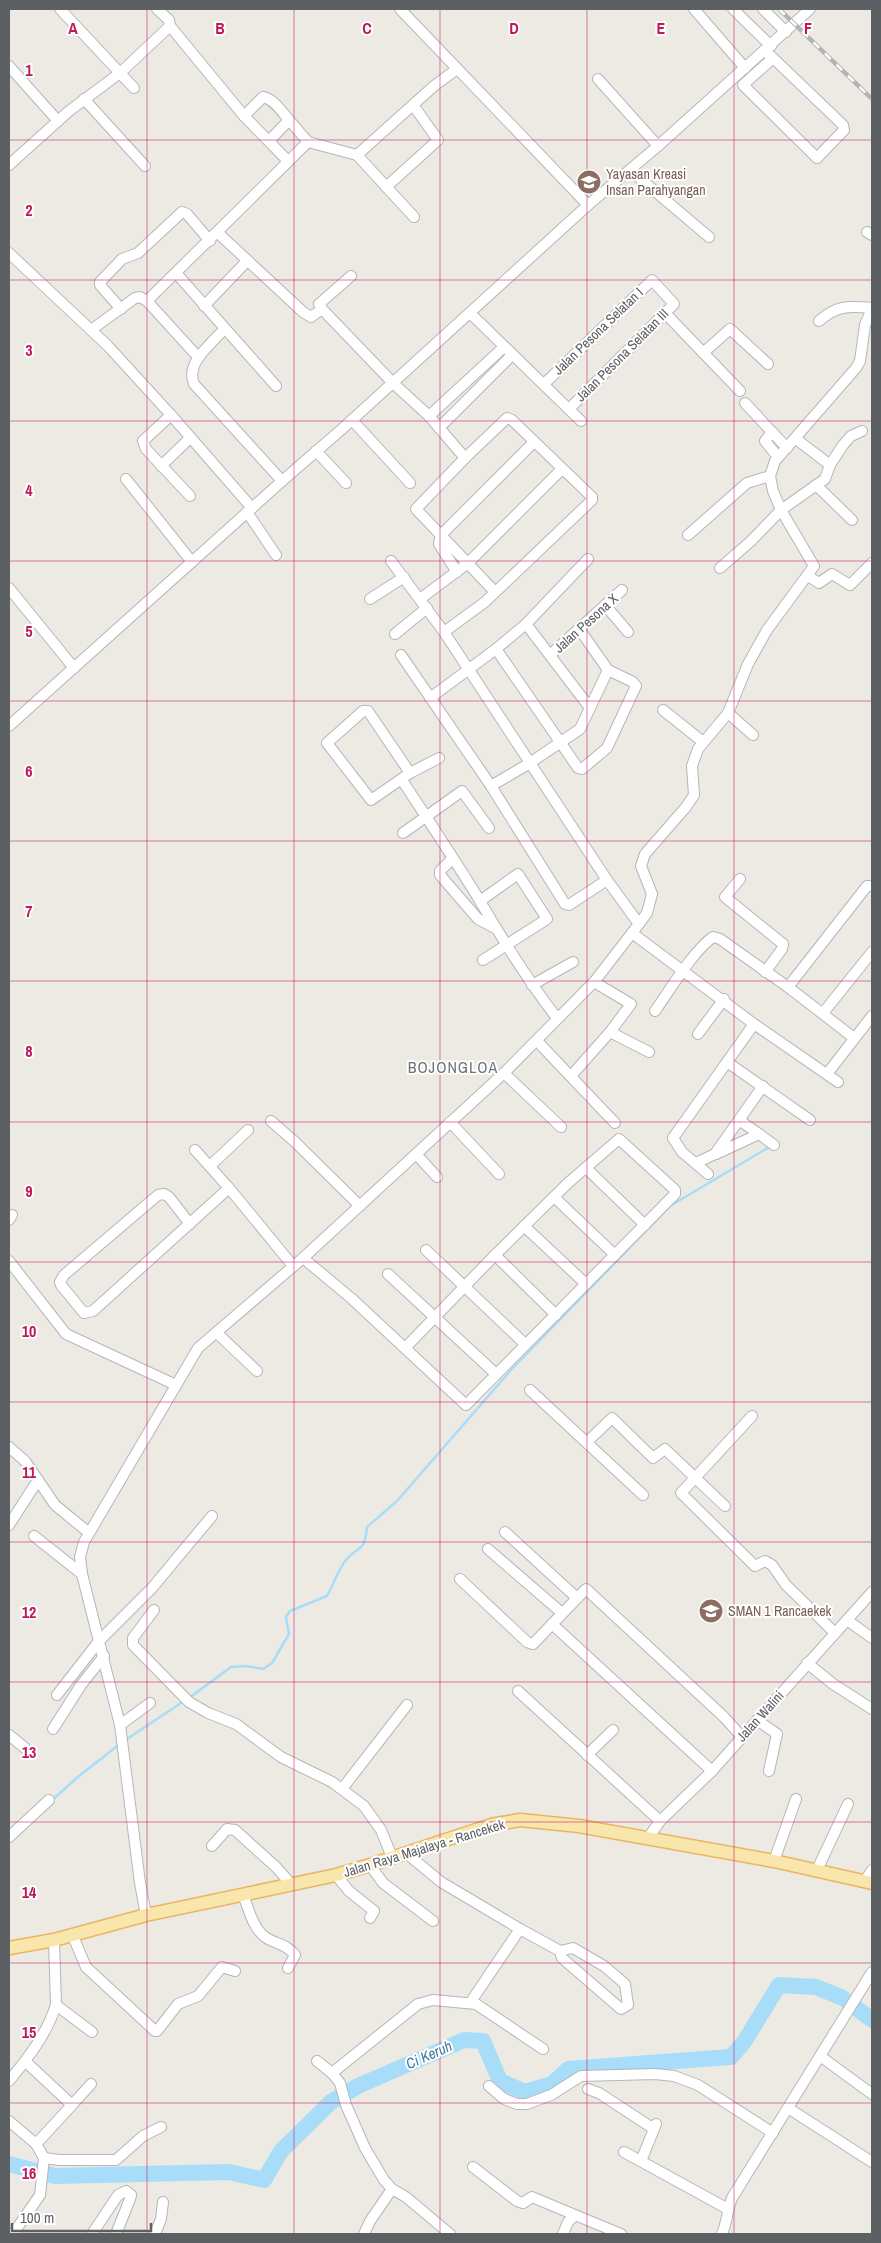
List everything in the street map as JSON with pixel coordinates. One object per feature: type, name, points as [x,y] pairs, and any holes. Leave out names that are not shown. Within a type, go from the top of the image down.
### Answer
[{"type":"main road","name":"Jalan Raya Majalaya - Rancekek","points":[[9,1948],[54,1940],[146,1915],[336,1874],[370,1865],[491,1825],[520,1820],[579,1826],[870,1878]]},
{"type":"street","points":[[60,9],[134,88]]},
{"type":"street","points":[[158,9],[169,20],[170,26],[244,116],[288,162]]},
{"type":"street","points":[[400,9],[432,40],[588,205]]},
{"type":"street","points":[[694,9],[745,68]]},
{"type":"street","points":[[733,9],[768,48],[773,58],[844,126],[844,130],[817,158],[744,85],[773,58]]},
{"type":"street","points":[[764,9],[786,32]]},
{"type":"street","points":[[9,726],[352,420],[588,205],[658,146],[810,9]]},
{"type":"street","points":[[9,165],[84,99],[120,72],[170,26]]},
{"type":"street","points":[[9,66],[58,121]]},
{"type":"street","points":[[357,155],[434,86],[458,69]]},
{"type":"street","points":[[598,79],[658,146]]},
{"type":"street","points":[[244,116],[263,97],[272,100],[308,142],[357,155],[414,217]]},
{"type":"street","points":[[84,99],[145,166]]},
{"type":"street","points":[[386,187],[438,140],[413,105]]},
{"type":"street","points":[[269,141],[289,120]]},
{"type":"street","points":[[148,301],[308,142]]},
{"type":"street","points":[[630,170],[709,237]]},
{"type":"street","points":[[121,309],[100,285],[100,282],[122,259],[138,253],[182,212],[187,214],[210,241]]},
{"type":"street","points":[[218,233],[307,316],[313,316],[322,309]]},
{"type":"street","points":[[9,253],[91,330],[171,415],[249,510],[276,555]]},
{"type":"street","points":[[204,306],[247,261]]},
{"type":"street","points":[[176,273],[276,386]]},
{"type":"street","points":[[351,276],[319,304],[322,309],[393,383],[429,416],[465,458]]},
{"type":"street","name":"Jalan Pesona Selatan III","points":[[569,409],[674,304],[652,280]]},
{"type":"street","name":"Jalan Pesona Selatan I","points":[[544,384],[652,280]]},
{"type":"street","points":[[91,330],[138,297],[148,301],[198,357]]},
{"type":"street","points":[[146,1915],[136,1855],[123,1740],[104,1656],[82,1574],[82,1549],[88,1532],[198,1348],[303,1258],[504,1073],[594,982],[647,913],[652,894],[642,869],[642,861],[645,854],[686,807],[694,795],[692,766],[698,749],[728,713],[748,664],[763,636],[814,566],[814,562],[781,510],[773,491],[770,476],[772,466],[856,368],[860,361],[868,332],[872,308],[841,307],[828,313],[819,321]]},
{"type":"street","points":[[470,313],[581,421]]},
{"type":"street","points":[[664,313],[740,391]]},
{"type":"street","points":[[224,329],[198,357],[191,374],[194,384],[282,481]]},
{"type":"street","points":[[703,353],[730,329],[768,364]]},
{"type":"street","points":[[429,416],[504,347]]},
{"type":"street","points":[[439,428],[512,355]]},
{"type":"street","points":[[745,402],[786,448]]},
{"type":"street","points":[[171,415],[143,441],[146,449],[190,496]]},
{"type":"street","points":[[444,632],[474,611],[495,592],[592,500],[592,497],[562,468],[512,420],[507,418],[465,458],[416,510],[495,592]]},
{"type":"street","points":[[352,420],[410,483]]},
{"type":"street","points":[[720,568],[781,510],[825,478],[830,465],[843,445],[851,436],[862,431]]},
{"type":"street","points":[[772,432],[765,441],[778,457]]},
{"type":"street","points":[[161,466],[190,438]]},
{"type":"street","points":[[796,439],[830,465]]},
{"type":"street","points":[[457,572],[439,544],[442,535],[534,442]]},
{"type":"street","points":[[316,451],[346,483]]},
{"type":"street","points":[[420,599],[468,563],[562,468]]},
{"type":"street","points":[[688,536],[747,483],[770,476]]},
{"type":"street","points":[[126,479],[192,562]]},
{"type":"street","points":[[816,485],[852,520]]},
{"type":"street","points":[[430,698],[526,624],[588,559]]},
{"type":"street","points":[[390,561],[444,632],[639,924]]},
{"type":"street","points":[[808,576],[818,583],[832,574],[850,586],[872,562]]},
{"type":"street","points":[[370,599],[404,577]]},
{"type":"street","points":[[9,588],[74,668]]},
{"type":"street","name":"Jalan Pesona X","points":[[550,655],[580,630],[622,590]]},
{"type":"street","points":[[605,605],[628,632]]},
{"type":"street","points":[[395,634],[427,608]]},
{"type":"street","points":[[526,624],[590,708]]},
{"type":"street","points":[[496,649],[580,769],[586,768],[607,748],[636,686],[633,682],[608,670],[580,630]]},
{"type":"street","points":[[401,655],[491,786],[565,904],[572,903],[608,880]]},
{"type":"street","points":[[491,786],[530,763],[580,729],[608,670]]},
{"type":"street","points":[[663,710],[703,742]]},
{"type":"street","points":[[439,758],[406,777],[373,800],[370,799],[327,743],[364,711],[368,711],[406,777],[426,816],[452,859],[532,985],[558,1018]]},
{"type":"street","points":[[728,713],[752,735]]},
{"type":"street","points":[[403,833],[463,791],[490,828]]},
{"type":"street","points":[[452,859],[443,867],[440,875],[478,920],[495,928]]},
{"type":"street","points":[[480,901],[518,874],[547,917],[546,920],[505,944],[483,960]]},
{"type":"street","points":[[740,879],[725,897],[783,944],[782,949],[765,972]]},
{"type":"street","points":[[788,988],[867,886],[872,886]]},
{"type":"street","points":[[632,933],[724,999],[754,1024],[838,1082]]},
{"type":"street","points":[[655,1011],[683,971],[713,937],[720,939],[823,1013],[854,1038]]},
{"type":"street","points":[[823,1013],[872,952]]},
{"type":"street","points":[[532,985],[573,962]]},
{"type":"street","points":[[571,1076],[610,1032],[631,1004],[594,982]]},
{"type":"street","points":[[698,1034],[724,999]]},
{"type":"street","points":[[827,1074],[872,1016]]},
{"type":"street","points":[[708,1174],[682,1152],[673,1138],[754,1024]]},
{"type":"street","points":[[610,1032],[650,1052]]},
{"type":"street","points":[[537,1041],[615,1122]]},
{"type":"street","points":[[727,1062],[810,1120]]},
{"type":"street","points":[[504,1073],[561,1127]]},
{"type":"street","points":[[715,1154],[763,1086]]},
{"type":"street","points":[[739,1120],[774,1145]]},
{"type":"street","points":[[271,1121],[296,1142],[360,1206]]},
{"type":"street","points":[[450,1122],[498,1174]]},
{"type":"street","points":[[210,1166],[248,1130]]},
{"type":"street","points":[[696,1163],[759,1134]]},
{"type":"street","points":[[303,1258],[466,1405],[646,1225],[676,1192],[622,1140],[616,1141],[524,1226],[434,1316],[405,1348]]},
{"type":"street","points":[[195,1150],[294,1266]]},
{"type":"street","points":[[416,1154],[437,1177]]},
{"type":"street","points":[[586,1168],[646,1225]]},
{"type":"street","points":[[190,1224],[168,1197],[164,1194],[158,1195],[64,1275],[60,1282],[61,1286],[80,1309],[88,1313],[190,1224],[229,1188]]},
{"type":"street","points":[[554,1197],[615,1255]]},
{"type":"street","points":[[524,1226],[586,1284]]},
{"type":"street","points":[[426,1250],[525,1344]]},
{"type":"street","points":[[495,1255],[556,1315]]},
{"type":"street","points":[[9,1261],[66,1334],[176,1385]]},
{"type":"street","points":[[388,1274],[496,1374]]},
{"type":"street","points":[[216,1333],[258,1371]]},
{"type":"street","points":[[530,1390],[643,1495]]},
{"type":"street","points":[[752,1416],[681,1493],[755,1566],[765,1561],[772,1565],[786,1585],[835,1633]]},
{"type":"street","points":[[587,1442],[612,1418],[653,1458],[665,1449],[725,1506]]},
{"type":"street","points":[[9,1447],[25,1461],[55,1505],[88,1532]]},
{"type":"street","points":[[9,1525],[38,1480]]},
{"type":"street","points":[[57,1695],[99,1641],[152,1588],[212,1516]]},
{"type":"street","points":[[505,1532],[577,1598]]},
{"type":"street","points":[[34,1536],[82,1574]]},
{"type":"street","points":[[488,1549],[562,1613]]},
{"type":"street","points":[[460,1579],[530,1644],[533,1644],[587,1590],[711,1704],[741,1736]]},
{"type":"street","name":"Jalan Walini","points":[[648,1838],[660,1821],[712,1771],[741,1736],[872,1592]]},
{"type":"street","points":[[154,1610],[132,1642],[187,1700],[208,1714],[236,1724],[281,1757],[321,1776],[342,1789],[364,1806],[372,1815],[381,1830],[392,1857]]},
{"type":"street","points":[[847,1620],[872,1638]]},
{"type":"street","points":[[552,1624],[712,1771]]},
{"type":"street","points":[[53,1729],[81,1685],[104,1656]]},
{"type":"street","points":[[808,1663],[834,1684],[872,1709]]},
{"type":"street","points":[[518,1691],[660,1821]]},
{"type":"street","points":[[120,1725],[150,1703]]},
{"type":"street","points":[[342,1789],[407,1705]]},
{"type":"street","points":[[757,1720],[778,1734],[769,1771]]},
{"type":"street","points":[[587,1755],[613,1730]]},
{"type":"street","points":[[9,1735],[25,1748]]},
{"type":"street","points":[[774,1861],[796,1799]]},
{"type":"street","points":[[9,1837],[49,1800]]},
{"type":"street","points":[[818,1870],[848,1804]]},
{"type":"street","points":[[212,1846],[228,1829],[234,1830],[276,1867],[291,1884]]},
{"type":"street","points":[[406,1853],[441,1882],[520,1929],[560,1951],[573,1948],[604,1966],[625,1984],[628,2005],[621,2009],[562,1958],[560,1951]]},
{"type":"street","points":[[370,1865],[383,1883],[432,1921]]},
{"type":"street","points":[[336,1874],[349,1891],[374,1911],[370,1918]]},
{"type":"street","points":[[244,1894],[253,1920],[264,1936],[289,1948],[295,1955],[288,1968]]},
{"type":"street","points":[[470,2003],[520,1929]]},
{"type":"street","points":[[72,1934],[86,1967],[155,2031],[157,2031],[178,2004],[198,1996],[222,1967],[235,1971]]},
{"type":"street","points":[[9,2081],[26,2062],[48,2026],[56,2005],[54,1940]]},
{"type":"street","points":[[722,2234],[732,2198],[872,1972]]},
{"type":"street","points":[[332,2073],[418,2004],[432,2000],[476,2004],[543,2049]]},
{"type":"street","points":[[56,2005],[92,2032]]},
{"type":"street","points":[[820,2056],[872,2094]]},
{"type":"street","points":[[317,2061],[332,2073],[340,2083],[346,2105],[365,2148],[384,2180],[392,2189],[406,2197],[450,2234]]},
{"type":"street","points":[[26,2062],[72,2105]]},
{"type":"street","points":[[489,2086],[504,2099],[517,2104],[527,2104],[551,2095],[582,2076],[605,2077],[655,2074],[674,2076],[698,2085],[773,2133]]},
{"type":"street","points":[[599,2093],[605,2077]]},
{"type":"street","points":[[36,2144],[91,2084]]},
{"type":"street","points":[[588,2089],[599,2093],[655,2126],[641,2161]]},
{"type":"street","points":[[788,2108],[872,2162]]},
{"type":"street","points":[[9,2121],[36,2144],[44,2162],[40,2196],[15,2231],[17,2234]]},
{"type":"street","points":[[44,2162],[59,2160],[116,2160],[143,2136],[161,2127]]},
{"type":"street","points":[[624,2152],[728,2209]]},
{"type":"street","points":[[473,2167],[517,2201],[523,2203],[532,2197],[536,2198],[621,2234]]},
{"type":"street","points":[[364,2234],[370,2220],[392,2189]]},
{"type":"street","points":[[92,2234],[118,2195],[126,2191],[131,2195],[116,2234]]},
{"type":"street","points":[[154,2234],[161,2219],[163,2202]]},
{"type":"street","points":[[563,2234],[568,2222],[576,2215]]},
{"type":"waterway","points":[[189,1698],[231,1667],[247,1666],[263,1669],[272,1663],[289,1634],[286,1617],[290,1611],[327,1596],[343,1564],[362,1546],[367,1527],[397,1501],[511,1370],[670,1206],[771,1146]]},
{"type":"waterway","points":[[124,1741],[184,1701]]},
{"type":"waterway","points":[[51,1801],[120,1744]]},
{"type":"waterway","name":"Ci Keruh","points":[[9,2164],[55,2176],[229,2172],[264,2180],[281,2151],[331,2102],[358,2086],[464,2040],[483,2041],[500,2081],[525,2092],[552,2084],[568,2069],[731,2057],[744,2042],[779,1985],[816,1987],[843,1998],[872,2020]]},
{"type":"railway","points":[[779,9],[872,99]]},
{"type":"place","name":"Yayasan Kreasi Insan Parahyangan","points":[[589,182]]},
{"type":"place","name":"SMAN 1 Rancaekek","points":[[711,1611]]},
{"type":"district","name":"BOJONGLOA","points":[[453,1067]]}]
